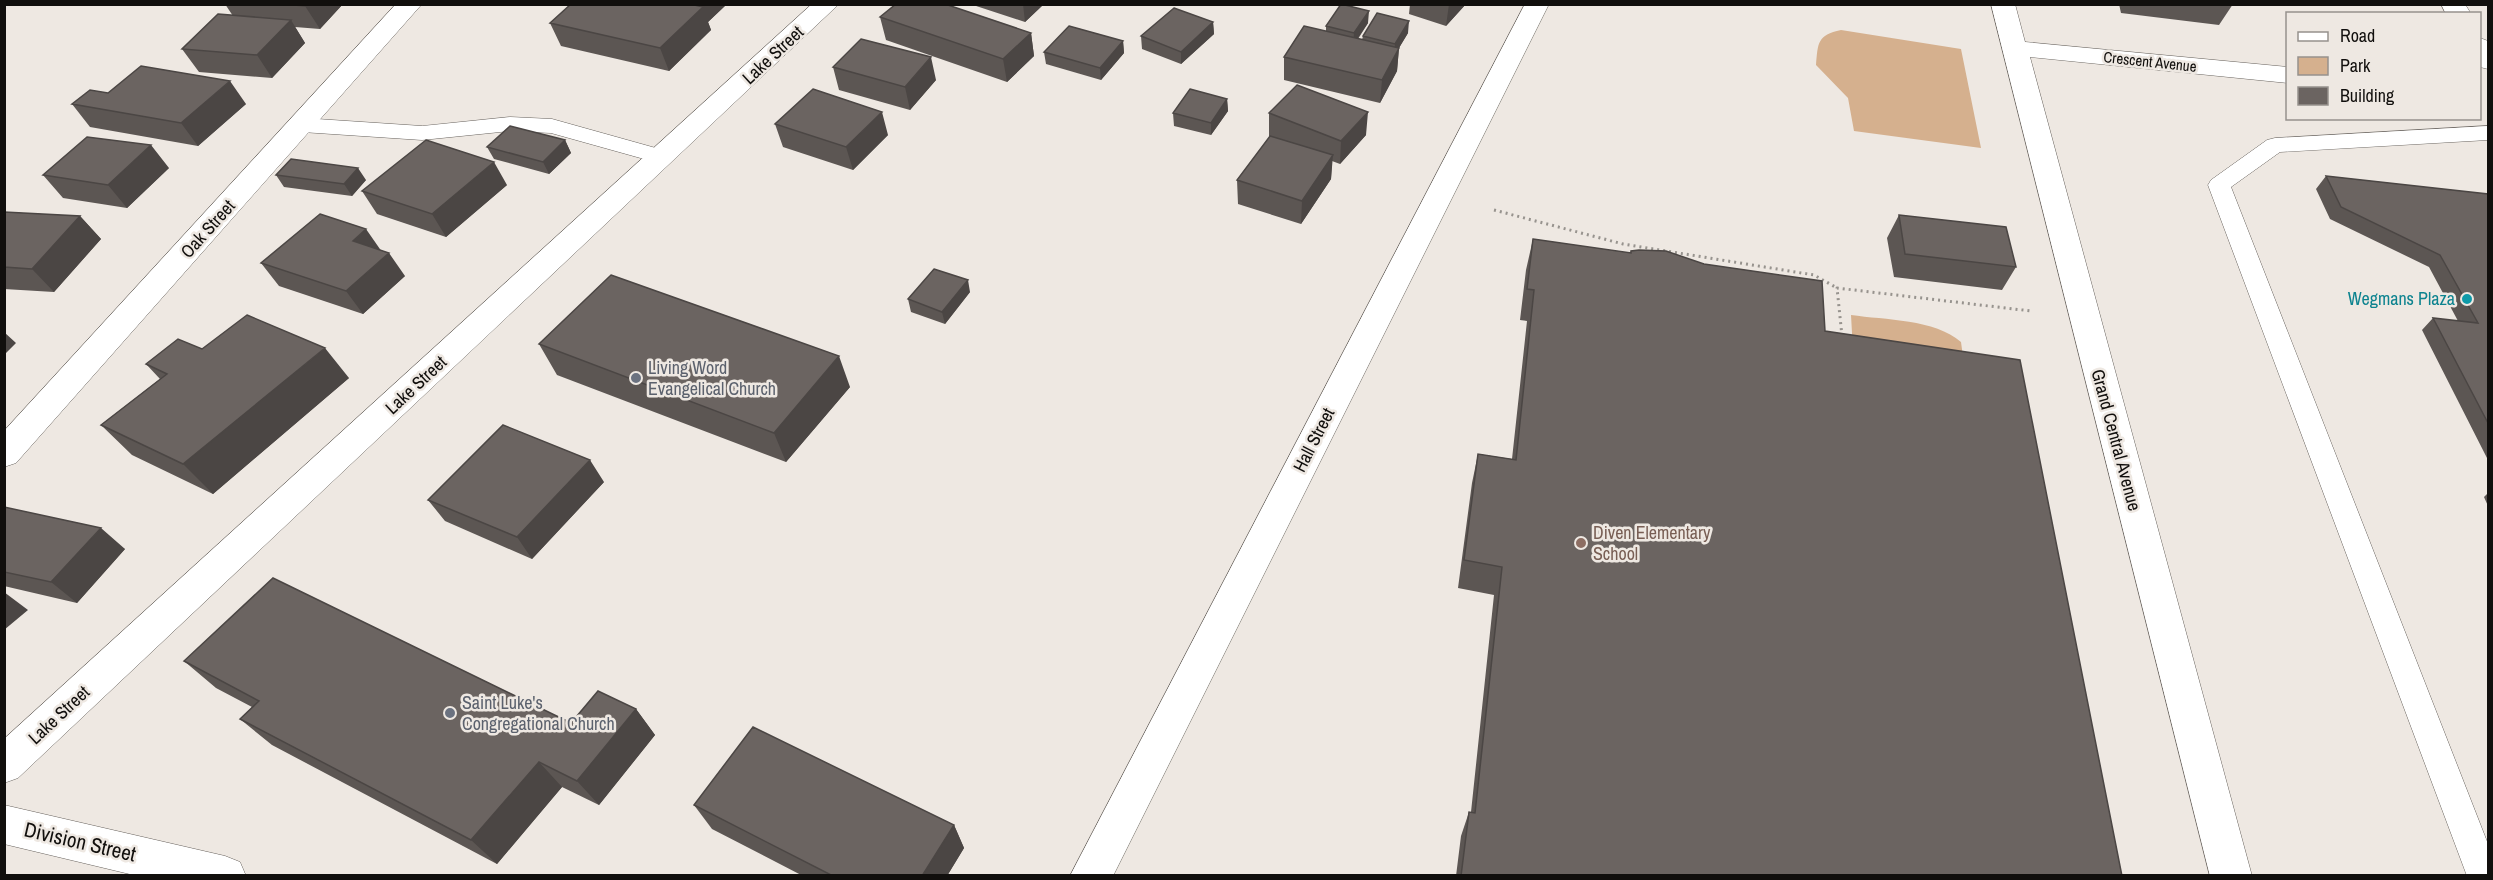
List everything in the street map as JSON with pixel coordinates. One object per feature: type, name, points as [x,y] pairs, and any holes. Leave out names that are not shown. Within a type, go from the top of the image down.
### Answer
[{"type":"street","name":"Oak Street","points":[[4,453],[410,4]]},
{"type":"street","name":"Lake Street","points":[[4,765],[827,4]]},
{"type":"street","name":"Hall Street","points":[[1091,876],[1537,4]]},
{"type":"street","name":"Grand Central Avenue","points":[[2003,4],[2231,876]]},
{"type":"street","name":"Crescent Avenue","points":[[2013,48],[2286,75]]},
{"type":"street","name":"Division Street","points":[[4,824],[225,876]]},
{"type":"lane","points":[[302,125],[422,133],[510,124],[552,126],[662,157]]},
{"type":"lane","points":[[2484,876],[2219,185],[2275,145],[2488,133]]},
{"type":"path","points":[[1494,210],[1623,244],[1814,275],[1837,288],[2031,311]]},
{"type":"path","points":[[1837,288],[1843,344]]},
{"type":"green space","points":[[1841,30],[1961,49],[1981,148],[1854,131],[1848,98],[1816,65],[1820,41],[1827,34]]},
{"type":"green space","points":[[1851,315],[1909,322],[1950,334],[1961,342],[1967,386],[1854,369]]},
{"type":"building","points":[[282,4],[307,4],[305,6]]},
{"type":"building","points":[[571,4],[690,4],[703,7],[660,48],[550,23]]},
{"type":"building","points":[[896,4],[945,4],[1031,33],[1003,59],[880,17]]},
{"type":"building","points":[[1341,4],[1369,11],[1354,33],[1326,26]]},
{"type":"building","points":[[1174,8],[1213,22],[1181,52],[1141,36]]},
{"type":"building","points":[[1377,13],[1409,21],[1395,44],[1363,36]]},
{"type":"building","points":[[218,14],[291,20],[257,55],[182,49]]},
{"type":"building","points":[[1069,26],[1123,41],[1100,68],[1044,52]]},
{"type":"building","points":[[1304,26],[1399,48],[1382,80],[1284,57]]},
{"type":"building","points":[[861,39],[931,57],[905,87],[833,67]]},
{"type":"building","points":[[141,66],[230,81],[181,123],[72,104],[90,90],[108,93]]},
{"type":"building","points":[[1297,85],[1368,112],[1341,141],[1269,113]]},
{"type":"building","points":[[813,89],[882,112],[846,147],[775,124]]},
{"type":"building","points":[[1190,89],[1227,99],[1211,123],[1173,113]]},
{"type":"building","points":[[510,126],[565,140],[543,162],[487,147]]},
{"type":"building","points":[[1270,136],[1333,155],[1302,201],[1237,180]]},
{"type":"building","points":[[87,137],[151,145],[108,185],[43,175]]},
{"type":"building","points":[[426,140],[494,162],[432,214],[362,191]]},
{"type":"building","points":[[291,159],[358,168],[344,184],[276,175]]},
{"type":"building","name":"Wegmans Plaza","points":[[2326,176],[2488,194],[2488,423],[2433,318],[2478,323],[2440,255],[2341,207]]},
{"type":"building","points":[[4,212],[80,216],[32,269],[4,267]]},
{"type":"building","points":[[320,214],[366,229],[353,241],[389,253],[346,291],[261,263]]},
{"type":"building","points":[[1899,215],[2006,227],[2016,267],[1905,254]]},
{"type":"building","name":"Diven Elementary School","points":[[1533,239],[1631,253],[1631,251],[1639,250],[1666,251],[1704,264],[1822,281],[1825,331],[2020,360],[2122,876],[1461,876],[1469,812],[1475,813],[1502,567],[1464,560],[1478,454],[1516,460],[1534,290],[1527,289]]},
{"type":"building","points":[[934,269],[968,280],[942,312],[908,299]]},
{"type":"building","points":[[611,275],[839,356],[774,433],[539,344]]},
{"type":"building","points":[[247,315],[325,348],[183,464],[101,425],[167,374],[146,364],[178,339],[202,349]]},
{"type":"building","points":[[503,425],[590,460],[517,537],[428,500]]},
{"type":"building","points":[[4,507],[101,528],[51,582],[4,572]]},
{"type":"building","points":[[273,578],[571,723],[598,691],[636,709],[577,781],[539,762],[471,840],[240,719],[259,701],[184,661]]},
{"type":"building","points":[[753,727],[954,825],[922,876],[833,876],[694,805]]},
{"type":"place","name":"Wegmans Plaza","points":[[2467,299]]},
{"type":"place","name":"Living Word Evangelical Church","points":[[636,378]]},
{"type":"place","name":"Diven Elementary School","points":[[1581,543]]},
{"type":"place","name":"Saint Luke's Congregational Church","points":[[450,713]]}]
